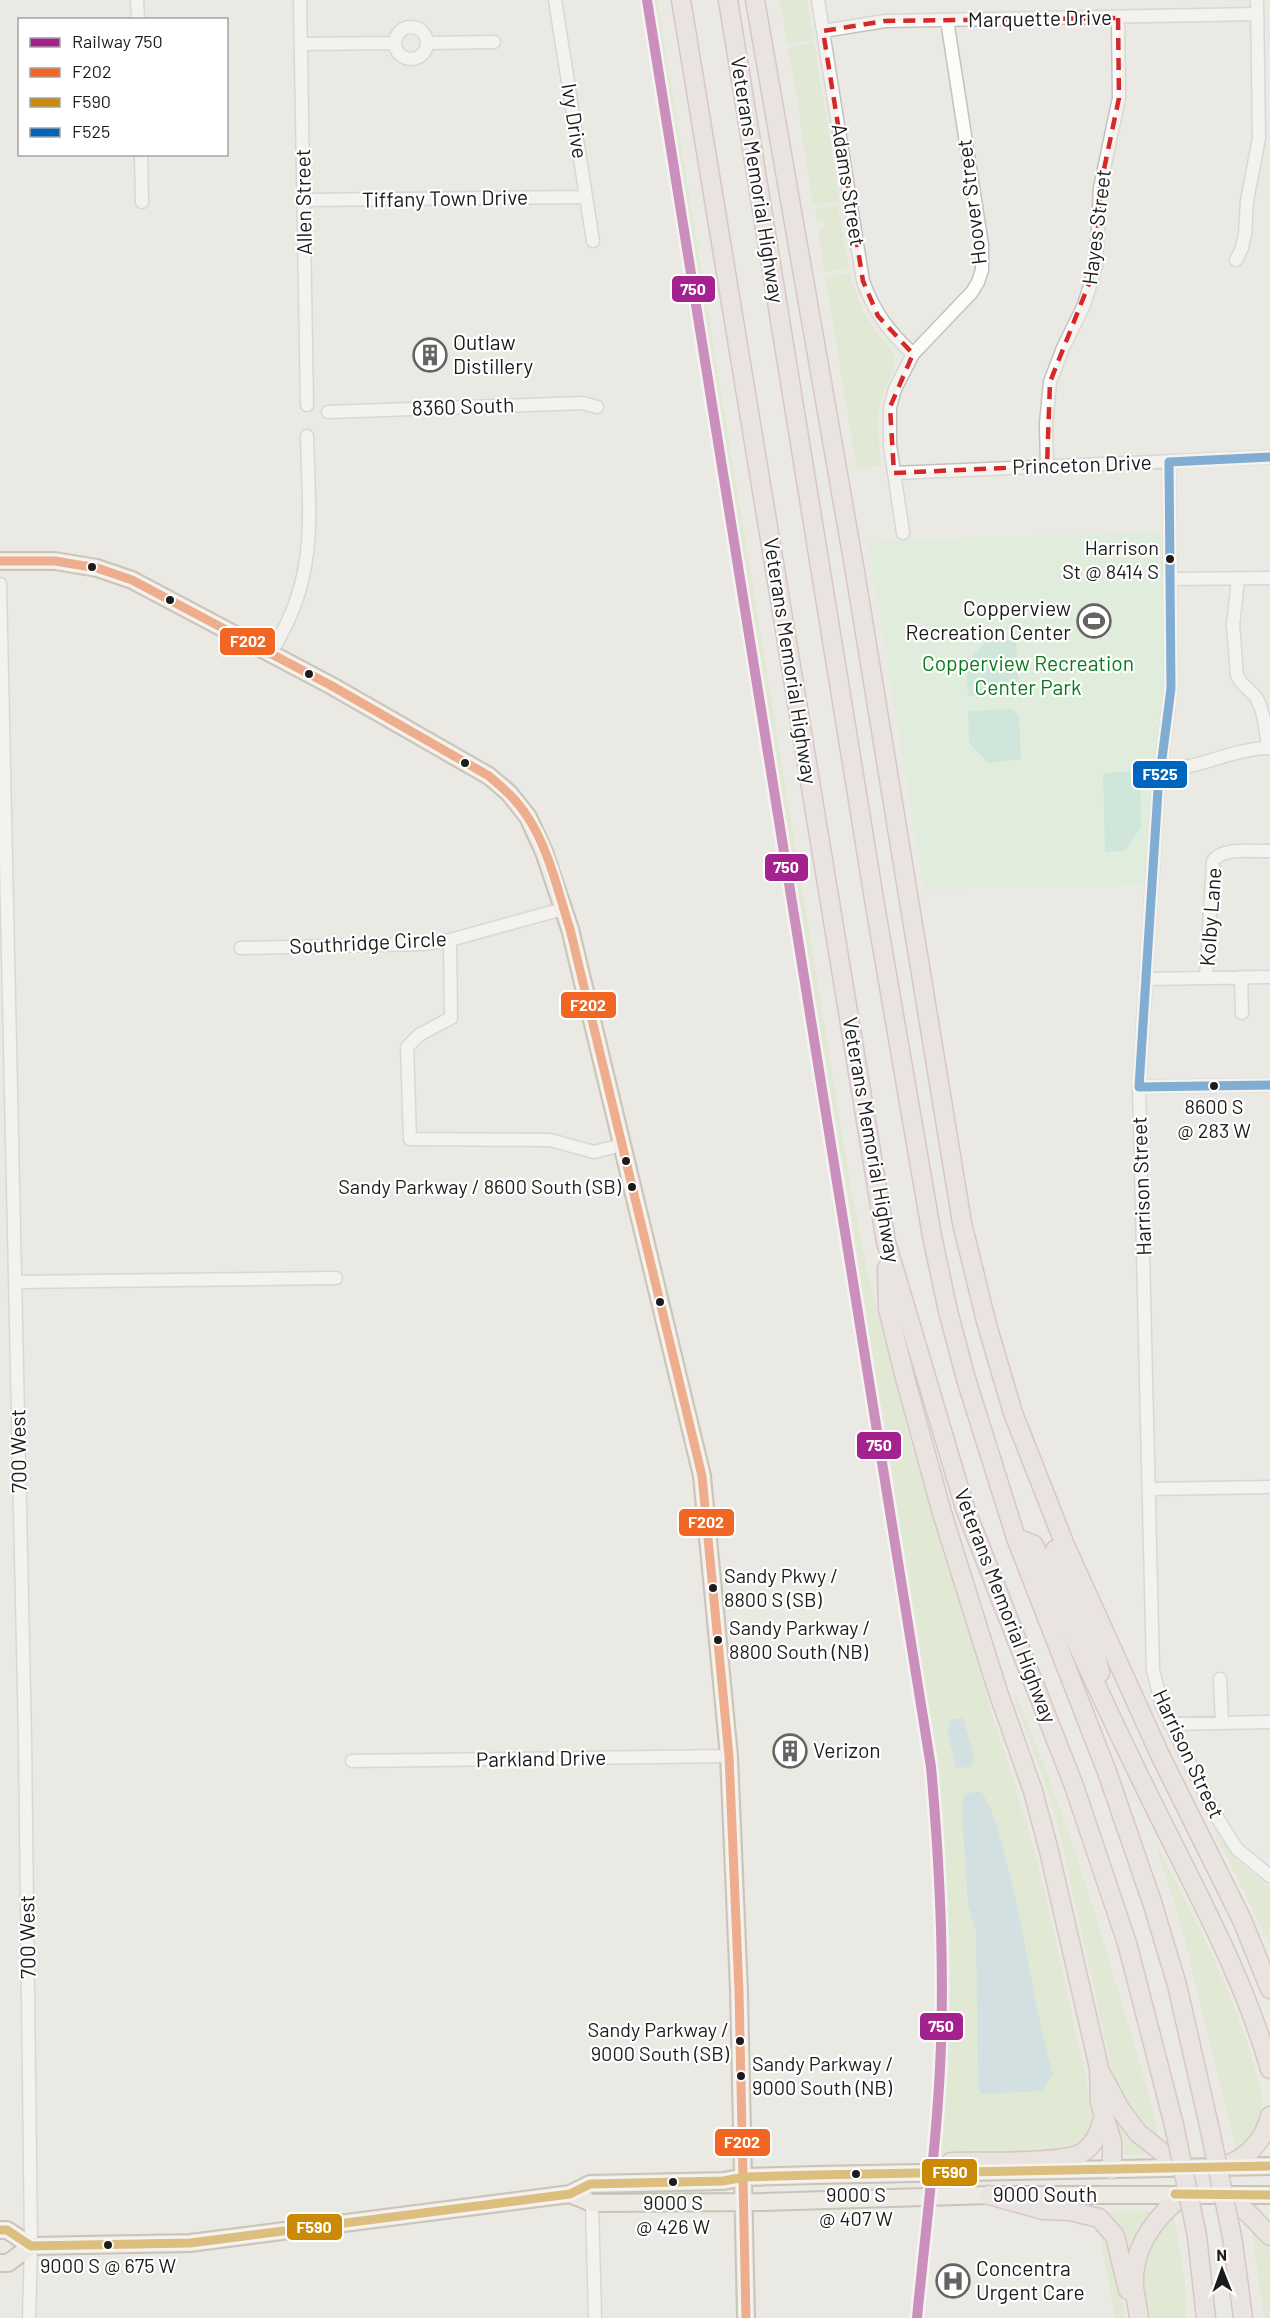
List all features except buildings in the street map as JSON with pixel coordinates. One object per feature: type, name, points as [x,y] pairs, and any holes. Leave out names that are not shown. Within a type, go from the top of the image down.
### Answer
[{"type":"highway","name":"Veterans Memorial Highway","points":[[681,0],[886,1242],[965,1508],[1074,1786],[1126,1943],[1174,2126],[1197,2236],[1206,2318]]},
{"type":"highway","name":"Veterans Memorial Highway","points":[[728,0],[876,911],[932,1236],[948,1311],[966,1379],[1016,1538],[1107,1772],[1152,1902],[1182,2006],[1210,2130],[1233,2242],[1243,2318]]},
{"type":"highway","points":[[755,0],[854,566],[962,1223],[1000,1371],[1013,1413],[1083,1590],[1197,1832],[1242,1920],[1270,1989]]},
{"type":"highway","points":[[886,1242],[888,1310],[942,1513],[998,1692],[1036,1801],[1099,2068],[1100,2102],[1112,2142],[1112,2169]]},
{"type":"highway","points":[[1000,1371],[1002,1397],[1073,1603],[1096,1655],[1112,1718]]},
{"type":"highway","points":[[1016,1538],[1034,1545],[1076,1644],[1216,1929],[1260,2036],[1270,2069]]},
{"type":"highway","points":[[1099,2068],[1128,2122],[1138,2133],[1181,2168],[1248,2213],[1270,2236]]},
{"type":"highway","points":[[945,2172],[951,2162],[1055,2159],[1082,2153],[1094,2142],[1104,2115]]},
{"type":"highway","points":[[1137,2318],[1134,2286],[1141,2245],[1154,2223],[1182,2194],[1250,2151],[1267,2127],[1270,2115]]},
{"type":"highway","points":[[989,2195],[1043,2210],[1079,2213],[1099,2218],[1107,2225],[1119,2247],[1137,2318]]},
{"type":"main road","points":[[0,561],[55,561],[97,568],[132,580],[271,653],[489,776],[509,793],[528,817],[544,852],[570,929],[702,1476],[729,1756],[745,2177],[746,2318]]},
{"type":"main road","name":"9000 South","points":[[31,2246],[190,2243],[570,2194],[590,2184],[723,2181],[745,2177],[1270,2166]]},
{"type":"main road","name":"9000 South","points":[[570,2194],[592,2203],[745,2202],[989,2195],[1270,2195]]},
{"type":"main road","points":[[0,2230],[7,2230],[31,2246],[8,2262],[0,2263]]},
{"type":"street","points":[[137,0],[138,18]]},
{"type":"street","name":"Allen Street","points":[[300,0],[307,405]]},
{"type":"street","name":"Ivy Drive","points":[[555,0],[593,242]]},
{"type":"street","name":"Adams Street","points":[[818,0],[863,281],[878,316],[888,330],[913,354]]},
{"type":"street","points":[[1236,260],[1245,234],[1247,201],[1259,138],[1257,0]]},
{"type":"street","name":"Marquette Drive","points":[[823,31],[885,21],[1257,14]]},
{"type":"street","name":"Hayes Street","points":[[1047,466],[1046,424],[1050,382],[1063,348],[1084,305],[1096,266],[1100,188],[1119,98],[1118,18]]},
{"type":"street","name":"Hoover Street","points":[[903,532],[890,446],[890,406],[895,389],[913,354],[972,292],[982,270],[982,245],[947,20]]},
{"type":"street","points":[[411,27],[421,30],[427,43],[421,54],[412,58],[400,54],[395,43],[398,33],[411,27]]},
{"type":"street","points":[[427,43],[494,42]]},
{"type":"street","points":[[301,44],[395,43]]},
{"type":"street","points":[[141,156],[142,202]]},
{"type":"street","name":"Tiffany Town Drive","points":[[305,200],[586,198]]},
{"type":"street","name":"8360 South","points":[[328,412],[583,403],[597,407]]},
{"type":"street","points":[[271,653],[298,597],[307,556],[309,518],[307,436]]},
{"type":"street","name":"Princeton Drive","points":[[894,473],[1270,457]]},
{"type":"street","name":"Harrison Street","points":[[1169,462],[1171,688],[1160,769],[1139,1087],[1153,1670],[1156,1688],[1170,1724],[1224,1831],[1238,1849],[1270,1876]]},
{"type":"street","points":[[1171,579],[1270,578]]},
{"type":"street","points":[[1160,769],[1186,769],[1252,750],[1269,748],[1258,700],[1239,683],[1237,675],[1233,625],[1238,579]]},
{"type":"street","name":"700 West","points":[[0,584],[27,1831],[31,2246],[29,2318]]},
{"type":"street","name":"Kolby Lane","points":[[1206,978],[1212,867],[1216,856],[1229,852],[1270,851]]},
{"type":"street","name":"Southridge Circle","points":[[241,948],[395,946],[450,940],[563,909]]},
{"type":"street","points":[[450,940],[451,1018],[419,1035],[407,1047],[410,1140],[550,1140],[594,1152],[622,1145]]},
{"type":"street","points":[[1241,977],[1242,1013]]},
{"type":"street","points":[[1145,979],[1270,977]]},
{"type":"street","points":[[1139,1087],[1270,1084]]},
{"type":"street","points":[[16,1282],[336,1278]]},
{"type":"street","points":[[1149,1489],[1270,1487]]},
{"type":"street","points":[[1220,1679],[1222,1723]]},
{"type":"street","points":[[1170,1724],[1270,1722]]},
{"type":"street","name":"Parkland Drive","points":[[352,1761],[729,1756]]},
{"type":"street","points":[[592,2203],[595,2318]]},
{"type":"highlighted area","points":[[1118,18],[1119,98],[1100,188],[1096,266],[1050,382],[1047,466],[894,473],[890,407],[913,354],[878,316],[863,281],[823,31],[885,21]]},
{"type":"green space","points":[[652,0],[657,0],[852,1194],[867,1269],[912,1449],[973,1642],[984,1689],[1027,1824],[1044,1888],[1093,2111],[1094,2120],[1088,2140],[1075,2147],[1019,2154],[935,2155],[944,2022],[945,1930],[933,1752],[923,1673],[848,1195],[824,1060]]},
{"type":"green space","points":[[780,0],[807,0],[814,40],[787,44]]},
{"type":"green space","points":[[814,43],[840,201],[813,205],[799,106],[787,47]]},
{"type":"green space","points":[[838,205],[849,268],[825,272],[818,229],[826,227],[825,221],[817,222],[815,209]]},
{"type":"green space","points":[[851,273],[854,289],[863,311],[890,347],[894,359],[893,371],[879,409],[881,465],[857,470],[825,277]]},
{"type":"green space","name":"Copperview Recreation Center Park","points":[[1165,531],[1163,588],[1165,685],[1154,764],[1146,885],[924,889],[868,542]]},
{"type":"green space","points":[[1016,640],[1019,689],[1013,695],[968,696],[966,663],[986,642]]},
{"type":"green space","points":[[1013,709],[1019,715],[1021,759],[988,763],[969,743],[968,711]]},
{"type":"green space","points":[[1140,771],[1141,827],[1125,851],[1105,852],[1103,773]]},
{"type":"green space","points":[[1015,1694],[1043,1761],[1080,1865],[1138,2056],[1160,2142],[1134,2116],[1115,2083],[1057,1821],[1013,1696]]},
{"type":"green space","points":[[1213,1829],[1237,1860],[1270,1887],[1270,1944]]},
{"type":"green space","points":[[1159,1849],[1221,1975],[1242,2028],[1259,2082],[1262,2102],[1261,2116],[1250,2138],[1237,2152],[1182,1928],[1157,1850]]},
{"type":"green space","points":[[1110,2107],[1130,2137],[1151,2155],[1120,2155]]},
{"type":"green space","points":[[1102,2212],[1154,2212],[1129,2263]]},
{"type":"green space","points":[[1174,2216],[1186,2290],[1187,2318],[1148,2318],[1144,2289],[1145,2262],[1154,2238]]},
{"type":"green space","points":[[1251,2228],[1270,2249],[1270,2318],[1264,2318]]},
{"type":"green space","points":[[1099,2229],[1107,2233],[1125,2318],[1115,2318]]},
{"type":"water","points":[[963,1718],[974,1756],[971,1767],[956,1768],[948,1735],[950,1720]]},
{"type":"water","points":[[981,1791],[993,1815],[1006,1859],[1053,2074],[1042,2091],[981,2094],[978,2088],[976,1933],[968,1905],[962,1813],[964,1794]]},
{"type":"rail line","name":"750","points":[[647,0],[931,1767],[941,1918],[942,1993],[936,2130],[917,2318]]},
{"type":"transit line","name":"F525","points":[[1169,462],[1270,457]]},
{"type":"transit line","name":"F525","points":[[1139,1087],[1158,790],[1171,688],[1169,462]]},
{"type":"transit line","name":"F202","points":[[0,561],[55,561],[97,568],[132,580],[332,686],[489,776],[519,805],[541,842],[570,929],[702,1476],[729,1756],[739,1991],[746,2318]]},
{"type":"transit line","name":"F525","points":[[1139,1087],[1270,1085]]},
{"type":"transit line","name":"F590","points":[[0,2230],[7,2230],[31,2246],[190,2243],[570,2194],[590,2184],[723,2181],[745,2177],[815,2175],[1270,2166]]},
{"type":"transit line","name":"F590","points":[[1175,2194],[1270,2195]]},
{"type":"place","name":"Outlaw Distillery","points":[[430,355]]},
{"type":"place","name":"Harrison St @ 8414 S","points":[[1170,559]]},
{"type":"place","name":"Copperview Recreation Center","points":[[1094,621]]},
{"type":"place","name":"8600 S @ 283 W","points":[[1214,1086]]},
{"type":"place","name":"Sandy Parkway / 8600 South (SB)","points":[[632,1187]]},
{"type":"place","name":"Sandy Pkwy / 8800 S (SB)","points":[[713,1588]]},
{"type":"place","name":"Sandy Parkway / 8800 South (NB)","points":[[718,1640]]},
{"type":"place","name":"Verizon","points":[[790,1751]]},
{"type":"place","name":"Sandy Parkway / 9000 South (SB)","points":[[740,2041]]},
{"type":"place","name":"Sandy Parkway / 9000 South (NB)","points":[[741,2076]]},
{"type":"place","name":"9000 S @ 407 W","points":[[856,2174]]},
{"type":"place","name":"9000 S @ 426 W","points":[[673,2182]]},
{"type":"place","name":"9000 S @ 675 W","points":[[108,2245]]},
{"type":"place","name":"Concentra Urgent Care","points":[[953,2281]]}]
